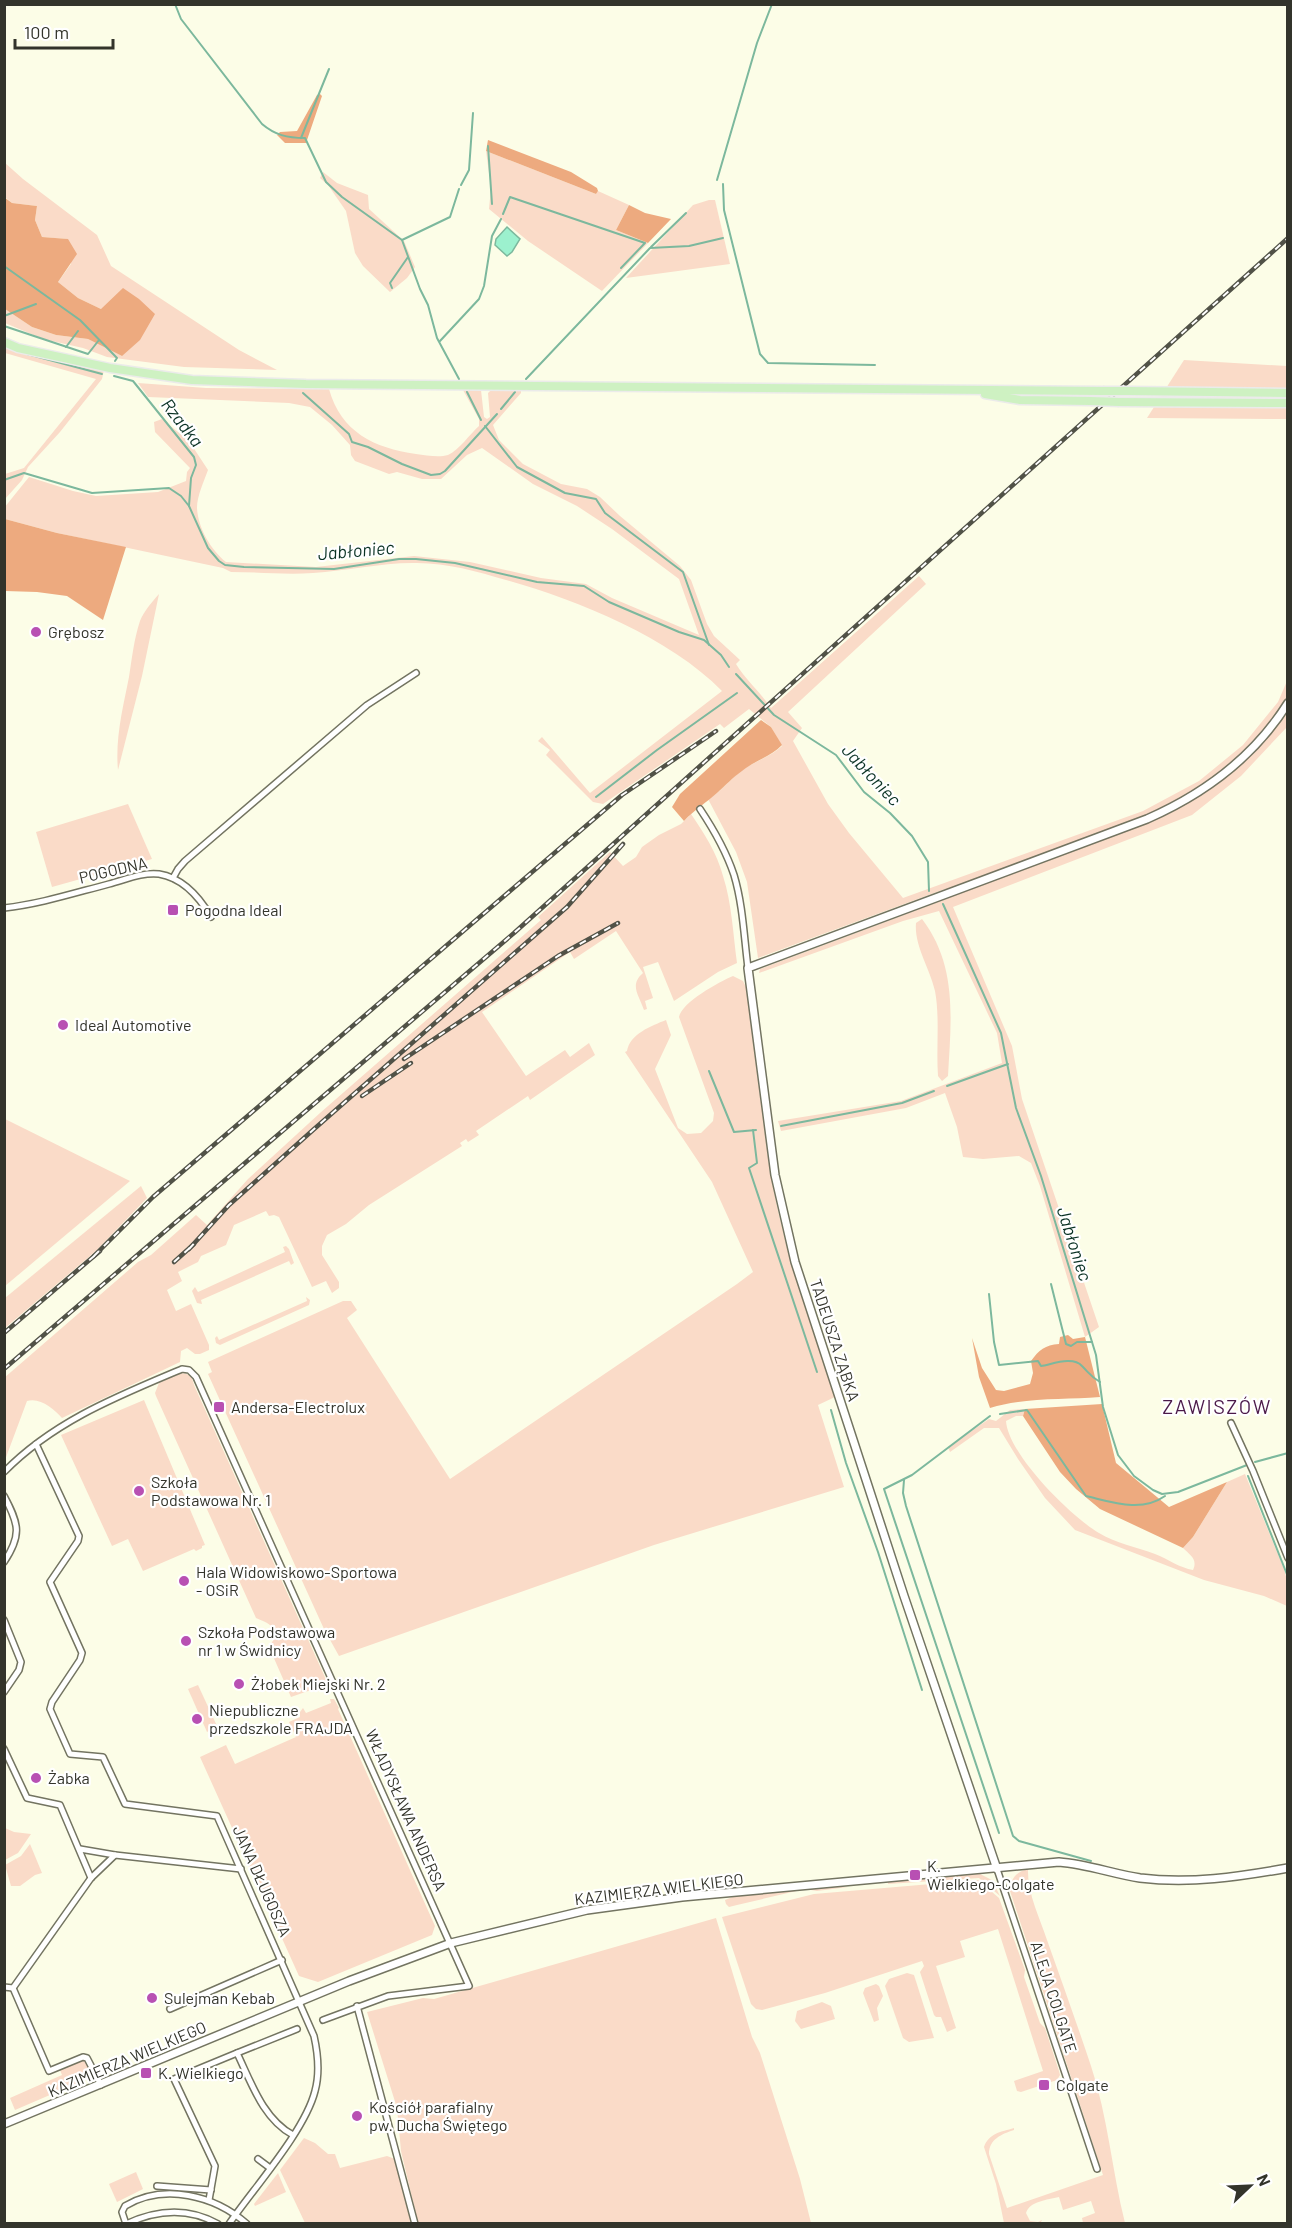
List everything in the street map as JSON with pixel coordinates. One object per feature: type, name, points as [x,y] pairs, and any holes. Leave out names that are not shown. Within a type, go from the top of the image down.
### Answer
[{"type":"main road","points":[[4,342],[18,348],[110,368],[192,380],[317,384],[1287,393]]},
{"type":"main road","points":[[958,390],[1020,400],[1287,403]]},
{"type":"street","points":[[173,878],[185,861],[367,705],[416,674]]},
{"type":"street","points":[[748,968],[1137,824],[1171,809],[1193,797],[1235,765],[1268,730],[1287,703]]},
{"type":"street","name":"TADEUSZA ZĄBKA","points":[[700,809],[718,836],[734,877],[739,899],[775,1175],[795,1262],[904,1596],[997,1869]]},
{"type":"street","name":"POGODNA","points":[[4,908],[29,905],[136,876],[157,874],[173,878],[193,893],[212,917]]},
{"type":"street","name":"WŁADYSŁAWA ANDERSA","points":[[36,1444],[86,1411],[185,1368],[193,1372],[451,1943]]},
{"type":"street","points":[[1231,1423],[1253,1471],[1287,1558]]},
{"type":"street","points":[[4,1472],[36,1444]]},
{"type":"street","name":"JANA DŁUGOSZA","points":[[36,1444],[79,1536],[78,1541],[50,1582],[82,1653],[81,1660],[52,1702],[50,1709],[70,1754],[103,1757],[125,1804],[217,1815],[314,2036],[318,2067],[315,2091],[310,2104],[293,2135],[229,2223]]},
{"type":"street","points":[[4,1496],[18,1530],[13,1549],[4,1562]]},
{"type":"street","points":[[4,1620],[21,1662],[19,1670],[4,1692]]},
{"type":"street","points":[[4,1749],[27,1798],[60,1805],[91,1878]]},
{"type":"street","points":[[80,1849],[241,1869]]},
{"type":"street","points":[[13,1988],[91,1878],[115,1855]]},
{"type":"street","name":"KAZIMIERZA WIELKIEGO","points":[[4,2124],[300,2001],[451,1943],[586,1910],[682,1897],[1059,1862],[1079,1864],[1137,1877],[1173,1881],[1209,1880],[1287,1868]]},
{"type":"street","name":"ALEJA COLGATE","points":[[997,1869],[1097,2169]]},
{"type":"street","points":[[323,2020],[357,2006],[406,1992],[469,1986],[451,1943]]},
{"type":"street","name":"KAZIMIERZA WIELKIEGO","points":[[170,2009],[282,1960]]},
{"type":"street","points":[[4,1987],[13,1988]]},
{"type":"street","points":[[13,1988],[49,2071],[83,2056],[87,2058],[101,2085]]},
{"type":"street","points":[[357,2006],[415,2223]]},
{"type":"street","points":[[209,2200],[215,2166],[174,2079],[297,2029]]},
{"type":"street","points":[[237,2053],[269,2115],[293,2135]]},
{"type":"street","points":[[258,2158],[270,2168]]},
{"type":"street","points":[[157,2186],[211,2190]]},
{"type":"street","points":[[218,2223],[200,2216],[172,2212],[152,2214],[126,2223],[122,2212],[124,2206],[148,2197],[181,2194],[209,2200],[236,2214],[247,2223]]},
{"type":"shaded area","points":[[317,95],[322,96],[306,143],[285,143],[277,135],[280,132],[297,131]]},
{"type":"shaded area","points":[[488,140],[571,172],[597,188],[598,191],[596,194],[486,151]]},
{"type":"shaded area","points":[[486,151],[596,194],[598,191],[629,205],[616,230],[648,243],[602,291],[528,241],[489,209],[491,188]]},
{"type":"shaded area","points":[[4,162],[97,235],[111,266],[239,350],[277,370],[184,367],[107,357],[83,348],[43,339],[5,323],[5,309],[32,327],[56,335],[88,339],[122,356],[101,309],[78,298],[58,282],[71,264],[67,239],[42,237],[35,220],[37,206],[12,203],[5,197]]},
{"type":"shaded area","points":[[323,172],[337,183],[368,195],[369,209],[404,241],[415,267],[407,278],[390,292],[363,266],[355,253],[346,211],[328,185],[320,178]]},
{"type":"shaded area","points":[[4,197],[12,203],[37,206],[35,220],[42,237],[68,239],[77,254],[58,282],[78,298],[101,309],[123,288],[155,314],[140,340],[122,356],[88,339],[56,335],[32,327],[5,309]]},
{"type":"shaded area","points":[[715,200],[730,264],[626,278],[693,205]]},
{"type":"shaded area","points":[[629,205],[645,213],[671,219],[648,243],[616,230]]},
{"type":"shaded area","points":[[507,227],[520,239],[507,256],[495,245],[496,239]]},
{"type":"shaded area","points":[[5,345],[104,370],[102,379],[60,432],[28,467],[22,480],[5,499],[5,474],[24,468],[96,379],[5,353]]},
{"type":"shaded area","points":[[1184,360],[1287,366],[1287,419],[1147,418]]},
{"type":"shaded area","points":[[138,383],[206,388],[329,389],[334,404],[342,416],[361,435],[386,447],[436,456],[452,453],[479,426],[479,419],[463,390],[481,390],[484,417],[487,419],[490,417],[488,393],[491,390],[521,390],[521,393],[493,425],[499,440],[523,464],[561,484],[587,489],[600,497],[680,566],[691,580],[707,624],[714,636],[740,660],[736,664],[771,708],[919,576],[926,584],[788,712],[802,728],[793,741],[828,804],[903,898],[1143,811],[1199,781],[1243,745],[1278,702],[1287,681],[1287,727],[1241,776],[1192,815],[953,907],[1012,1046],[1022,1099],[1099,1327],[1085,1337],[1031,1163],[1019,1156],[983,1159],[963,1157],[957,1127],[945,1093],[906,1108],[781,1131],[778,1121],[901,1101],[1002,1063],[997,1033],[939,911],[903,921],[759,973],[760,969],[949,898],[945,889],[758,958],[747,882],[736,852],[708,799],[741,771],[782,746],[771,727],[749,709],[724,728],[720,724],[603,804],[593,802],[546,755],[550,750],[538,741],[542,737],[590,793],[722,691],[676,654],[649,637],[592,610],[533,588],[472,570],[412,563],[303,574],[231,572],[223,568],[57,533],[5,519],[4,508],[29,477],[96,496],[158,492],[186,481],[190,468],[155,432],[154,422],[162,419],[189,441],[208,470],[198,499],[198,516],[206,538],[226,562],[316,567],[414,556],[470,562],[541,578],[586,584],[612,598],[699,635],[679,579],[612,529],[577,506],[533,484],[482,448],[467,455],[441,479],[422,479],[397,472],[389,474],[355,461],[351,455],[350,445],[332,425],[310,407],[289,403],[148,397]]},
{"type":"shaded area","points":[[5,519],[57,533],[126,547],[103,620],[67,596],[5,591]]},
{"type":"shaded area","points":[[159,594],[142,676],[118,770],[120,723],[136,635],[140,621]]},
{"type":"shaded area","points":[[761,720],[771,727],[782,745],[739,773],[684,821],[672,807],[680,794]]},
{"type":"shaded area","points":[[128,804],[152,859],[52,887],[36,832]]},
{"type":"shaded area","points":[[691,814],[710,843],[726,887],[737,963],[718,972],[674,1001],[658,962],[643,967],[653,998],[645,1001],[647,1009],[644,1010],[636,986],[643,973],[616,931],[574,959],[570,952],[482,1012],[526,1076],[565,1050],[570,1057],[589,1043],[595,1055],[530,1100],[528,1096],[476,1131],[479,1135],[468,1142],[466,1139],[460,1143],[462,1146],[369,1205],[346,1224],[327,1235],[322,1246],[322,1255],[339,1282],[339,1288],[332,1293],[326,1281],[312,1287],[279,1217],[269,1216],[266,1211],[234,1225],[226,1245],[201,1256],[198,1262],[178,1272],[182,1281],[167,1290],[176,1311],[191,1304],[209,1345],[209,1350],[195,1354],[187,1348],[181,1351],[180,1362],[62,1418],[42,1402],[27,1401],[5,1460],[4,1378],[196,1215],[207,1225],[248,1179],[541,920],[538,917],[610,852],[623,866],[636,857],[642,847],[681,824]]},
{"type":"shaded area","points":[[922,919],[934,937],[942,956],[950,994],[948,1076],[942,1081],[938,1076],[935,991],[916,932],[916,923]]},
{"type":"shaded area","points":[[733,976],[743,981],[746,987],[770,1173],[789,1256],[835,1397],[818,1405],[844,1487],[654,1545],[339,1656],[324,1629],[208,1374],[212,1372],[208,1362],[343,1301],[351,1301],[357,1310],[347,1318],[450,1479],[737,1284],[753,1272],[712,1182],[625,1052],[637,1035],[666,1020],[671,1035],[655,1069],[678,1128],[687,1134],[701,1133],[713,1121],[714,1113],[679,1017],[694,999]]},
{"type":"shaded area","points":[[5,1119],[130,1181],[4,1286]]},
{"type":"shaded area","points":[[141,1186],[147,1198],[96,1251],[5,1328],[5,1298]]},
{"type":"shaded area","points":[[286,1246],[294,1263],[291,1265],[289,1261],[201,1300],[202,1304],[197,1303],[192,1291],[195,1287],[198,1292],[285,1252],[283,1247]]},
{"type":"shaded area","points":[[306,1297],[310,1300],[309,1305],[220,1345],[216,1343],[217,1336],[219,1340],[307,1301]]},
{"type":"shaded area","points":[[1068,1335],[1073,1339],[1085,1337],[1100,1397],[1031,1400],[990,1408],[979,1377],[972,1338],[982,1368],[996,1390],[1004,1391],[1030,1384],[1033,1373],[1031,1361],[1034,1357],[1046,1347],[1059,1344],[1060,1337]]},
{"type":"shaded area","points":[[179,1373],[188,1374],[192,1379],[328,1684],[291,1697],[269,1647],[274,1639],[272,1628],[256,1618],[156,1396],[159,1383]]},
{"type":"shaded area","points":[[144,1400],[205,1545],[196,1551],[194,1549],[143,1571],[128,1539],[112,1546],[61,1435]]},
{"type":"shaded area","points":[[1102,1404],[1116,1463],[1169,1507],[1227,1482],[1193,1537],[1183,1548],[1100,1509],[1060,1472],[1023,1416],[1025,1409]]},
{"type":"shaded area","points":[[1025,1409],[1023,1416],[1016,1416],[1006,1421],[1009,1435],[1029,1466],[1057,1499],[1087,1525],[1105,1536],[1188,1569],[1193,1570],[1195,1563],[1191,1555],[1183,1548],[1193,1537],[1227,1482],[1245,1474],[1284,1569],[1287,1580],[1287,1606],[1264,1596],[1204,1580],[1075,1530],[1045,1498],[999,1428],[984,1428],[950,1452],[948,1447],[989,1419],[996,1421],[1010,1410]]},
{"type":"shaded area","points":[[198,1685],[217,1726],[207,1732],[188,1689]]},
{"type":"shaded area","points":[[330,1699],[334,1699],[339,1708],[435,1926],[432,1935],[318,1982],[299,1976],[200,1757],[226,1745],[235,1764],[296,1737],[289,1722],[300,1717],[303,1708],[306,1713],[331,1703]]},
{"type":"shaded area","points":[[5,1828],[14,1832],[31,1834],[18,1853],[5,1860]]},
{"type":"shaded area","points":[[30,1844],[42,1873],[35,1875],[20,1886],[11,1886],[5,1865],[21,1856]]},
{"type":"shaded area","points":[[1028,1869],[1034,1905],[1097,2085],[1125,2223],[1083,2223],[1082,2218],[1095,2213],[1091,2201],[1063,2210],[1059,2197],[1040,2202],[1028,2209],[1026,2213],[1030,2221],[1042,2220],[1041,2222],[1004,2223],[996,2184],[984,2147],[986,2142],[996,2134],[1014,2128],[991,2144],[989,2154],[1007,2208],[1103,2175],[1010,1891],[1015,1876]]},
{"type":"shaded area","points":[[980,1874],[992,1880],[1000,1896],[979,1878],[888,1884],[888,1881]]},
{"type":"shaded area","points":[[978,1880],[999,1898],[1025,1970],[1024,1977],[1040,2023],[1045,2028],[1060,2075],[1057,2080],[1021,2092],[1017,2091],[1014,2081],[1043,2071],[998,1929],[960,1941],[965,1957],[936,1966],[956,2028],[947,2032],[941,2017],[934,2015],[920,1972],[924,1966],[922,1961],[825,1993],[762,2010],[756,2009],[751,2004],[722,1917],[814,1894]]},
{"type":"shaded area","points":[[822,1887],[848,1887],[817,1891],[805,1889],[729,1907],[725,1900],[735,1896]]},
{"type":"shaded area","points":[[716,1918],[752,2037],[760,2053],[800,2179],[811,2223],[418,2223],[401,2151],[397,2108],[367,2012],[423,1998],[434,1999]]},
{"type":"shaded area","points":[[907,1973],[914,1975],[934,2038],[909,2042],[903,2038],[885,1986],[889,1979]]},
{"type":"shaded area","points":[[876,1984],[883,1996],[877,2008],[879,2020],[874,2022],[863,1993],[865,1988]]},
{"type":"shaded area","points":[[822,2002],[831,2006],[835,2019],[801,2029],[795,2021],[797,2011]]},
{"type":"shaded area","points":[[82,2060],[86,2061],[93,2073],[87,2079],[15,2110],[10,2098],[62,2075],[60,2070]]},
{"type":"shaded area","points":[[304,2138],[315,2143],[328,2154],[335,2154],[340,2168],[387,2156],[395,2159],[412,2223],[305,2223],[280,2170]]},
{"type":"shaded area","points":[[136,2172],[143,2189],[117,2202],[109,2184]]},
{"type":"shaded area","points":[[278,2173],[286,2192],[255,2206],[254,2204]]},
{"type":"waterway","points":[[175,4],[181,19],[262,124],[282,135],[305,138],[326,182],[342,197],[402,240],[450,217],[459,189]]},
{"type":"waterway","points":[[717,180],[757,43],[772,4]]},
{"type":"waterway","points":[[301,138],[329,69]]},
{"type":"waterway","points":[[461,185],[469,170],[473,113]]},
{"type":"waterway","points":[[488,146],[492,204]]},
{"type":"waterway","points":[[723,184],[724,210],[760,354],[768,363],[875,365]]},
{"type":"waterway","points":[[503,214],[510,197],[645,243],[621,268]]},
{"type":"waterway","points":[[651,247],[686,213]]},
{"type":"waterway","points":[[440,341],[479,299],[484,286],[492,236],[501,219]]},
{"type":"waterway","points":[[526,379],[650,248],[689,246],[723,238]]},
{"type":"waterway","points":[[402,240],[428,305],[437,338],[459,379]]},
{"type":"waterway","points":[[392,288],[390,283],[408,257]]},
{"type":"waterway","name":"Rzadka","points":[[4,266],[80,320],[117,358],[115,361]]},
{"type":"waterway","points":[[4,316],[36,304]]},
{"type":"waterway","points":[[4,326],[88,354],[99,340]]},
{"type":"waterway","points":[[66,347],[78,331]]},
{"type":"waterway","points":[[27,354],[102,374]]},
{"type":"waterway","name":"Rzadka","points":[[114,376],[133,381],[194,457],[196,465],[191,478],[189,506]]},
{"type":"waterway","points":[[467,392],[481,420]]},
{"type":"waterway","points":[[501,409],[515,392]]},
{"type":"waterway","points":[[303,393],[349,434],[352,442],[431,475],[445,471],[497,414]]},
{"type":"waterway","points":[[485,426],[517,467],[565,493],[596,499],[605,513],[683,572],[709,645]]},
{"type":"waterway","name":"Jabłoniec","points":[[4,480],[24,473],[92,493],[169,488],[181,496],[189,506],[208,548],[225,565],[334,569],[399,559],[416,559],[455,563],[537,582],[584,586],[609,602],[679,632],[704,640],[721,655],[729,667]]},
{"type":"waterway","name":"Jabłoniec","points":[[736,674],[774,715],[836,755],[864,792],[890,813],[912,836],[928,862],[929,891]]},
{"type":"waterway","points":[[596,797],[737,693]]},
{"type":"waterway","name":"Jabłoniec","points":[[943,904],[1001,1033],[1016,1108],[1041,1176],[1096,1355],[1103,1407],[1118,1455],[1134,1476],[1162,1494],[1178,1492],[1247,1465]]},
{"type":"waterway","points":[[947,1086],[1008,1064]]},
{"type":"waterway","points":[[709,1071],[734,1132],[756,1130]]},
{"type":"waterway","points":[[781,1126],[902,1103],[934,1091]]},
{"type":"waterway","points":[[753,1130],[757,1163],[749,1168],[817,1372]]},
{"type":"waterway","points":[[1051,1284],[1066,1344],[1071,1346],[1077,1342],[1092,1342]]},
{"type":"waterway","points":[[989,1294],[999,1365],[1038,1361],[1041,1366],[1073,1362],[1078,1363],[1100,1382]]},
{"type":"waterway","points":[[831,1410],[846,1463],[878,1552],[922,1690]]},
{"type":"waterway","points":[[1000,1414],[1027,1410],[1086,1496],[1126,1505],[1146,1504],[1165,1496]]},
{"type":"waterway","points":[[990,1416],[912,1475],[884,1489],[999,1833]]},
{"type":"waterway","name":"Jabłoniec","points":[[1255,1462],[1288,1453]]},
{"type":"waterway","points":[[1248,1476],[1288,1577]]},
{"type":"waterway","points":[[904,1480],[903,1493],[906,1506],[1013,1836],[1019,1841],[1091,1861]]},
{"type":"railway","points":[[4,1369],[514,933],[1288,238]]},
{"type":"railway","points":[[94,1256],[153,1197],[622,795],[716,731]]},
{"type":"railway","points":[[189,1249],[229,1205],[567,907],[623,844]]},
{"type":"railway","points":[[404,1059],[558,956],[618,923]]},
{"type":"railway","points":[[362,1096],[411,1063]]},
{"type":"railway","points":[[174,1262],[194,1244]]},
{"type":"railway","points":[[4,1333],[100,1251]]},
{"type":"place","name":"Grębosz","points":[[36,632]]},
{"type":"place","name":"Pogodna Ideal","points":[[173,910]]},
{"type":"place","name":"Ideal Automotive","points":[[63,1025]]},
{"type":"place","name":"Andersa-Electrolux","points":[[219,1407]]},
{"type":"place","name":"Szkoła Podstawowa Nr. 1","points":[[139,1491]]},
{"type":"place","name":"Hala Widowiskowo-Sportowa - OSiR","points":[[184,1581]]},
{"type":"place","name":"Szkoła Podstawowa nr 1 w Świdnicy","points":[[186,1641]]},
{"type":"place","name":"Żłobek Miejski Nr. 2","points":[[239,1684]]},
{"type":"place","name":"Niepubliczne przedszkole FRAJDA","points":[[197,1719]]},
{"type":"place","name":"Żabka","points":[[36,1778]]},
{"type":"place","name":"K. Wielkiego-Colgate","points":[[915,1875]]},
{"type":"place","name":"Sulejman Kebab","points":[[152,1998]]},
{"type":"place","name":"K. Wielkiego","points":[[146,2073]]},
{"type":"place","name":"Colgate","points":[[1044,2085]]},
{"type":"place","name":"Kościół parafialny pw. Ducha Świętego","points":[[357,2116]]},
{"type":"district","name":"ZAWISZÓW","points":[[1217,1407]]}]
